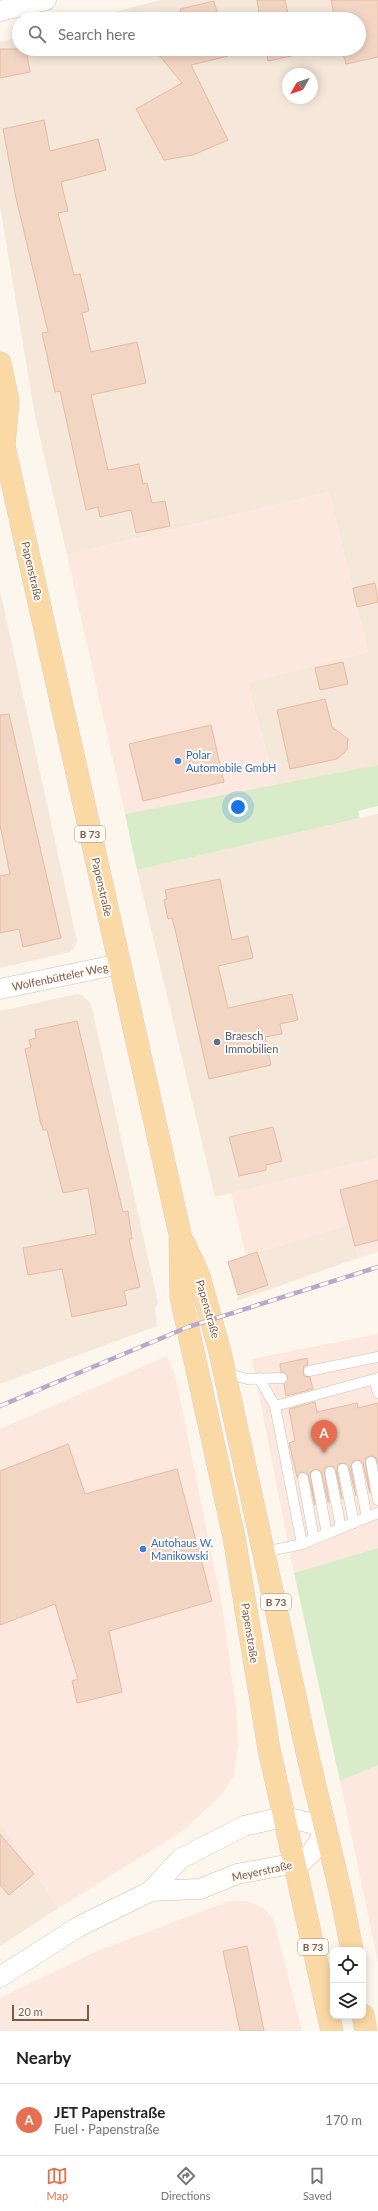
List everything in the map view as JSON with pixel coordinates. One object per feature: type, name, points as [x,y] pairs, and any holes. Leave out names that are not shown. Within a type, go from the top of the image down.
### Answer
[{"type":"main road","name":"Papenstraße","points":[[0,363],[8,401],[2,442],[180,1234],[181,1297],[234,1537],[269,1749],[293,1864],[332,2031]]},
{"type":"main road","name":"Papenstraße","points":[[180,1234],[199,1276],[212,1319],[265,1552],[309,1761],[326,1830],[351,1947]]},
{"type":"main road","points":[[364,2019],[366,2031]]},
{"type":"street","points":[[0,11],[46,0]]},
{"type":"street","name":"Wolfenbütteler Weg","points":[[0,989],[120,964]]},
{"type":"street","name":"Meyerstraße","points":[[0,1977],[78,1927],[151,1891],[180,1859],[244,1826],[268,1818],[283,1817],[311,1823],[326,1830],[307,1858],[293,1864],[237,1874],[200,1889],[151,1891]]},
{"type":"lane","points":[[309,1371],[378,1357]]},
{"type":"lane","points":[[224,1373],[247,1379],[282,1378]]},
{"type":"lane","points":[[259,1378],[275,1406],[302,1544]]},
{"type":"lane","points":[[275,1406],[376,1379],[378,1393]]},
{"type":"lane","points":[[370,1462],[378,1500]]},
{"type":"lane","points":[[357,1466],[367,1518]]},
{"type":"lane","points":[[344,1468],[354,1523]]},
{"type":"lane","points":[[330,1472],[341,1528]]},
{"type":"lane","points":[[316,1475],[327,1534]]},
{"type":"lane","points":[[303,1478],[314,1539]]},
{"type":"lane","points":[[265,1552],[302,1544],[378,1513]]},
{"type":"shaded area","points":[[161,0],[378,0],[378,765],[276,786],[247,682],[368,652],[329,492],[67,555],[35,416],[0,206],[0,42],[12,39],[12,56],[366,56],[366,12],[115,12]]},
{"type":"shaded area","points":[[329,492],[368,652],[247,683],[276,786],[125,814],[67,555]]},
{"type":"shaded area","points":[[0,590],[77,941],[74,948],[70,952],[0,968]]},
{"type":"shaded area","points":[[378,814],[378,1158],[215,1197],[137,870]]},
{"type":"shaded area","points":[[77,994],[82,995],[91,1004],[158,1302],[155,1310],[157,1326],[0,1384],[0,1011]]},
{"type":"shaded area","points":[[378,1158],[378,1252],[358,1258],[349,1225],[246,1256],[231,1193]]},
{"type":"shaded area","points":[[349,1224],[358,1258],[237,1301],[238,1295],[228,1262]]},
{"type":"shaded area","points":[[378,1334],[378,1548],[294,1573],[252,1359]]},
{"type":"shaded area","points":[[167,1356],[175,1375],[222,1605],[237,1714],[238,1746],[234,1775],[223,1793],[184,1830],[59,1908],[0,1822],[0,1429]]},
{"type":"shaded area","points":[[378,1765],[378,1963],[340,1781]]},
{"type":"shaded area","points":[[0,1822],[59,1908],[0,1946]]},
{"type":"shaded area","points":[[229,1901],[246,1901],[255,1904],[265,1909],[274,1921],[302,2031],[0,2031],[0,1998],[95,1952]]},
{"type":"green space","points":[[378,765],[378,806],[358,811],[360,818],[137,870],[125,814]]},
{"type":"green space","points":[[378,1548],[378,1765],[340,1781],[294,1573]]},
{"type":"building","points":[[257,0],[285,0],[288,12],[259,12]]},
{"type":"building","points":[[331,0],[378,0],[378,57],[346,64],[344,56],[366,56],[366,12],[334,12]]},
{"type":"building","points":[[214,1],[217,12],[181,12],[180,9]]},
{"type":"building","points":[[0,49],[12,49],[12,56],[27,56],[30,72],[0,78]]},
{"type":"building","points":[[160,56],[228,56],[191,65],[228,140],[193,155],[164,160],[136,109],[182,83]]},
{"type":"building","points":[[267,56],[291,56],[268,61]]},
{"type":"building","points":[[44,120],[50,151],[98,139],[106,170],[61,182],[68,211],[58,213],[74,275],[80,274],[89,311],[82,313],[91,352],[137,342],[146,383],[91,395],[108,470],[139,464],[143,484],[147,483],[152,503],[165,501],[170,526],[136,533],[131,510],[100,517],[98,507],[86,510],[60,391],[55,392],[42,333],[48,332],[16,198],[3,129]]},
{"type":"building","points":[[375,583],[378,602],[357,607],[353,588]]},
{"type":"building","points":[[343,662],[348,684],[320,690],[315,668]]},
{"type":"building","points":[[325,699],[332,727],[348,739],[347,750],[337,759],[290,769],[277,710]]},
{"type":"building","points":[[9,714],[61,938],[23,947],[19,929],[0,933],[0,876],[10,874],[0,825],[0,715]]},
{"type":"building","points":[[211,725],[224,782],[143,801],[129,744]]},
{"type":"building","points":[[220,879],[232,940],[248,936],[253,958],[218,966],[228,1008],[292,994],[298,1020],[280,1024],[282,1034],[265,1037],[271,1065],[209,1079],[175,929],[172,918],[168,919],[164,900],[167,899],[165,890]]},
{"type":"building","points":[[77,1021],[123,1212],[128,1211],[132,1239],[129,1239],[140,1287],[124,1291],[127,1305],[72,1317],[62,1269],[28,1275],[23,1248],[96,1234],[88,1188],[63,1193],[47,1130],[43,1130],[41,1125],[25,1049],[31,1047],[29,1040],[36,1038],[35,1030]]},
{"type":"building","points":[[273,1127],[282,1161],[266,1165],[266,1170],[239,1176],[229,1137]]},
{"type":"building","points":[[378,1180],[378,1240],[355,1246],[340,1190]]},
{"type":"building","points":[[257,1252],[268,1285],[238,1295],[228,1262]]},
{"type":"building","points":[[307,1358],[308,1365],[304,1366],[303,1372],[304,1376],[310,1377],[313,1389],[286,1396],[284,1384],[288,1377],[285,1373],[281,1372],[280,1364]]},
{"type":"building","points":[[315,1402],[317,1412],[357,1403],[358,1408],[378,1403],[378,1464],[376,1458],[373,1456],[367,1457],[365,1460],[370,1493],[363,1464],[359,1460],[353,1461],[351,1467],[356,1496],[349,1468],[345,1463],[338,1464],[337,1470],[342,1499],[336,1471],[332,1466],[326,1467],[324,1470],[329,1502],[321,1471],[314,1469],[310,1473],[315,1505],[308,1474],[301,1472],[297,1477],[289,1443],[295,1441],[289,1409]]},
{"type":"building","points":[[68,1444],[85,1494],[177,1469],[212,1601],[109,1631],[122,1692],[77,1703],[72,1681],[78,1679],[55,1604],[0,1625],[0,1471]]},
{"type":"building","points":[[0,1834],[34,1874],[9,1895],[0,1885]]},
{"type":"building","points":[[247,1946],[264,2031],[240,2031],[223,1951]]},
{"type":"railway","points":[[0,1406],[188,1327],[378,1267]]},
{"type":"place","name":"Polar Automobile GmbH","points":[[178,761]]},
{"type":"place","name":"Braesch Immobilien","points":[[217,1042]]},
{"type":"place","name":"JET Papenstraße","points":[[324,1453]]},
{"type":"place","name":"Autohaus W. Manikowski","points":[[143,1549]]}]
